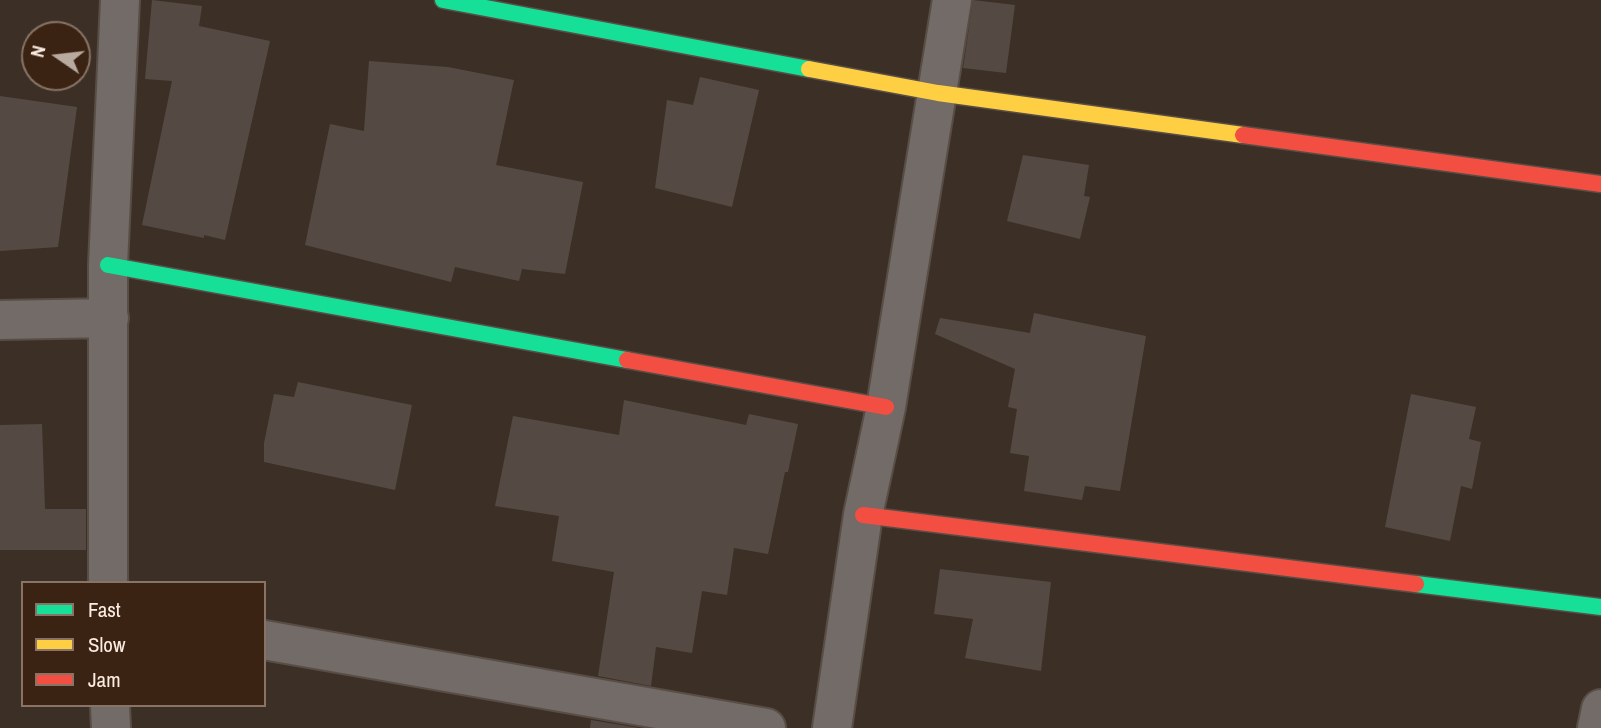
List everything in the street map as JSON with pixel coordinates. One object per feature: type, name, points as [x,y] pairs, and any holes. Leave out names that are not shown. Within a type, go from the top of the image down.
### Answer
[{"type":"street","points":[[108,581],[108,265],[120,0]]},
{"type":"street","points":[[443,0],[938,93],[1601,184]]},
{"type":"street","points":[[832,728],[863,515],[886,407],[952,0]]},
{"type":"street","points":[[108,265],[886,407]]},
{"type":"street","points":[[0,320],[109,318]]},
{"type":"street","points":[[863,515],[1601,607]]},
{"type":"street","points":[[266,640],[766,728]]},
{"type":"street","points":[[110,707],[111,728]]},
{"type":"street","points":[[1597,728],[1601,709]]},
{"type":"building","points":[[152,0],[202,6],[199,26],[270,41],[225,240],[142,225],[172,81],[145,79]]},
{"type":"building","points":[[973,0],[1015,5],[1006,73],[963,68]]},
{"type":"building","points":[[369,61],[448,67],[514,80],[496,165],[583,182],[565,274],[522,269],[519,281],[455,267],[451,282],[305,245],[330,124],[364,131]]},
{"type":"building","points":[[700,77],[759,90],[732,207],[655,188],[667,100],[693,105]]},
{"type":"building","points":[[0,96],[77,107],[58,247],[0,251]]},
{"type":"building","points":[[1023,155],[1089,165],[1084,196],[1090,197],[1080,239],[1007,221]]},
{"type":"building","points":[[1034,313],[1146,336],[1120,491],[1085,486],[1082,500],[1024,491],[1029,456],[1010,453],[1017,409],[1008,407],[1015,369],[935,334],[940,318],[1030,333]]},
{"type":"building","points":[[298,382],[412,405],[395,490],[264,462],[264,443],[274,394],[294,397]]},
{"type":"building","points":[[1411,394],[1476,407],[1469,439],[1481,442],[1472,489],[1461,486],[1450,541],[1385,527]]},
{"type":"building","points":[[624,400],[746,425],[749,414],[798,424],[768,554],[734,548],[727,595],[702,591],[692,653],[656,647],[651,686],[598,676],[614,572],[552,561],[559,516],[495,506],[513,416],[619,435]]},
{"type":"building","points":[[42,424],[45,509],[86,509],[86,550],[0,550],[0,425]]},
{"type":"building","points":[[940,569],[1051,582],[1041,671],[965,658],[973,619],[934,614]]},
{"type":"building","points":[[591,720],[639,728],[590,728]]},
{"type":"traffic: fast","points":[[443,0],[809,69]]},
{"type":"traffic: fast","points":[[108,265],[627,360]]},
{"type":"traffic: fast","points":[[1416,584],[1601,607]]},
{"type":"traffic: slow","points":[[809,69],[938,93],[1243,135]]},
{"type":"traffic: jam","points":[[1243,135],[1601,184]]},
{"type":"traffic: jam","points":[[627,360],[886,407]]},
{"type":"traffic: jam","points":[[863,515],[1416,584]]}]
